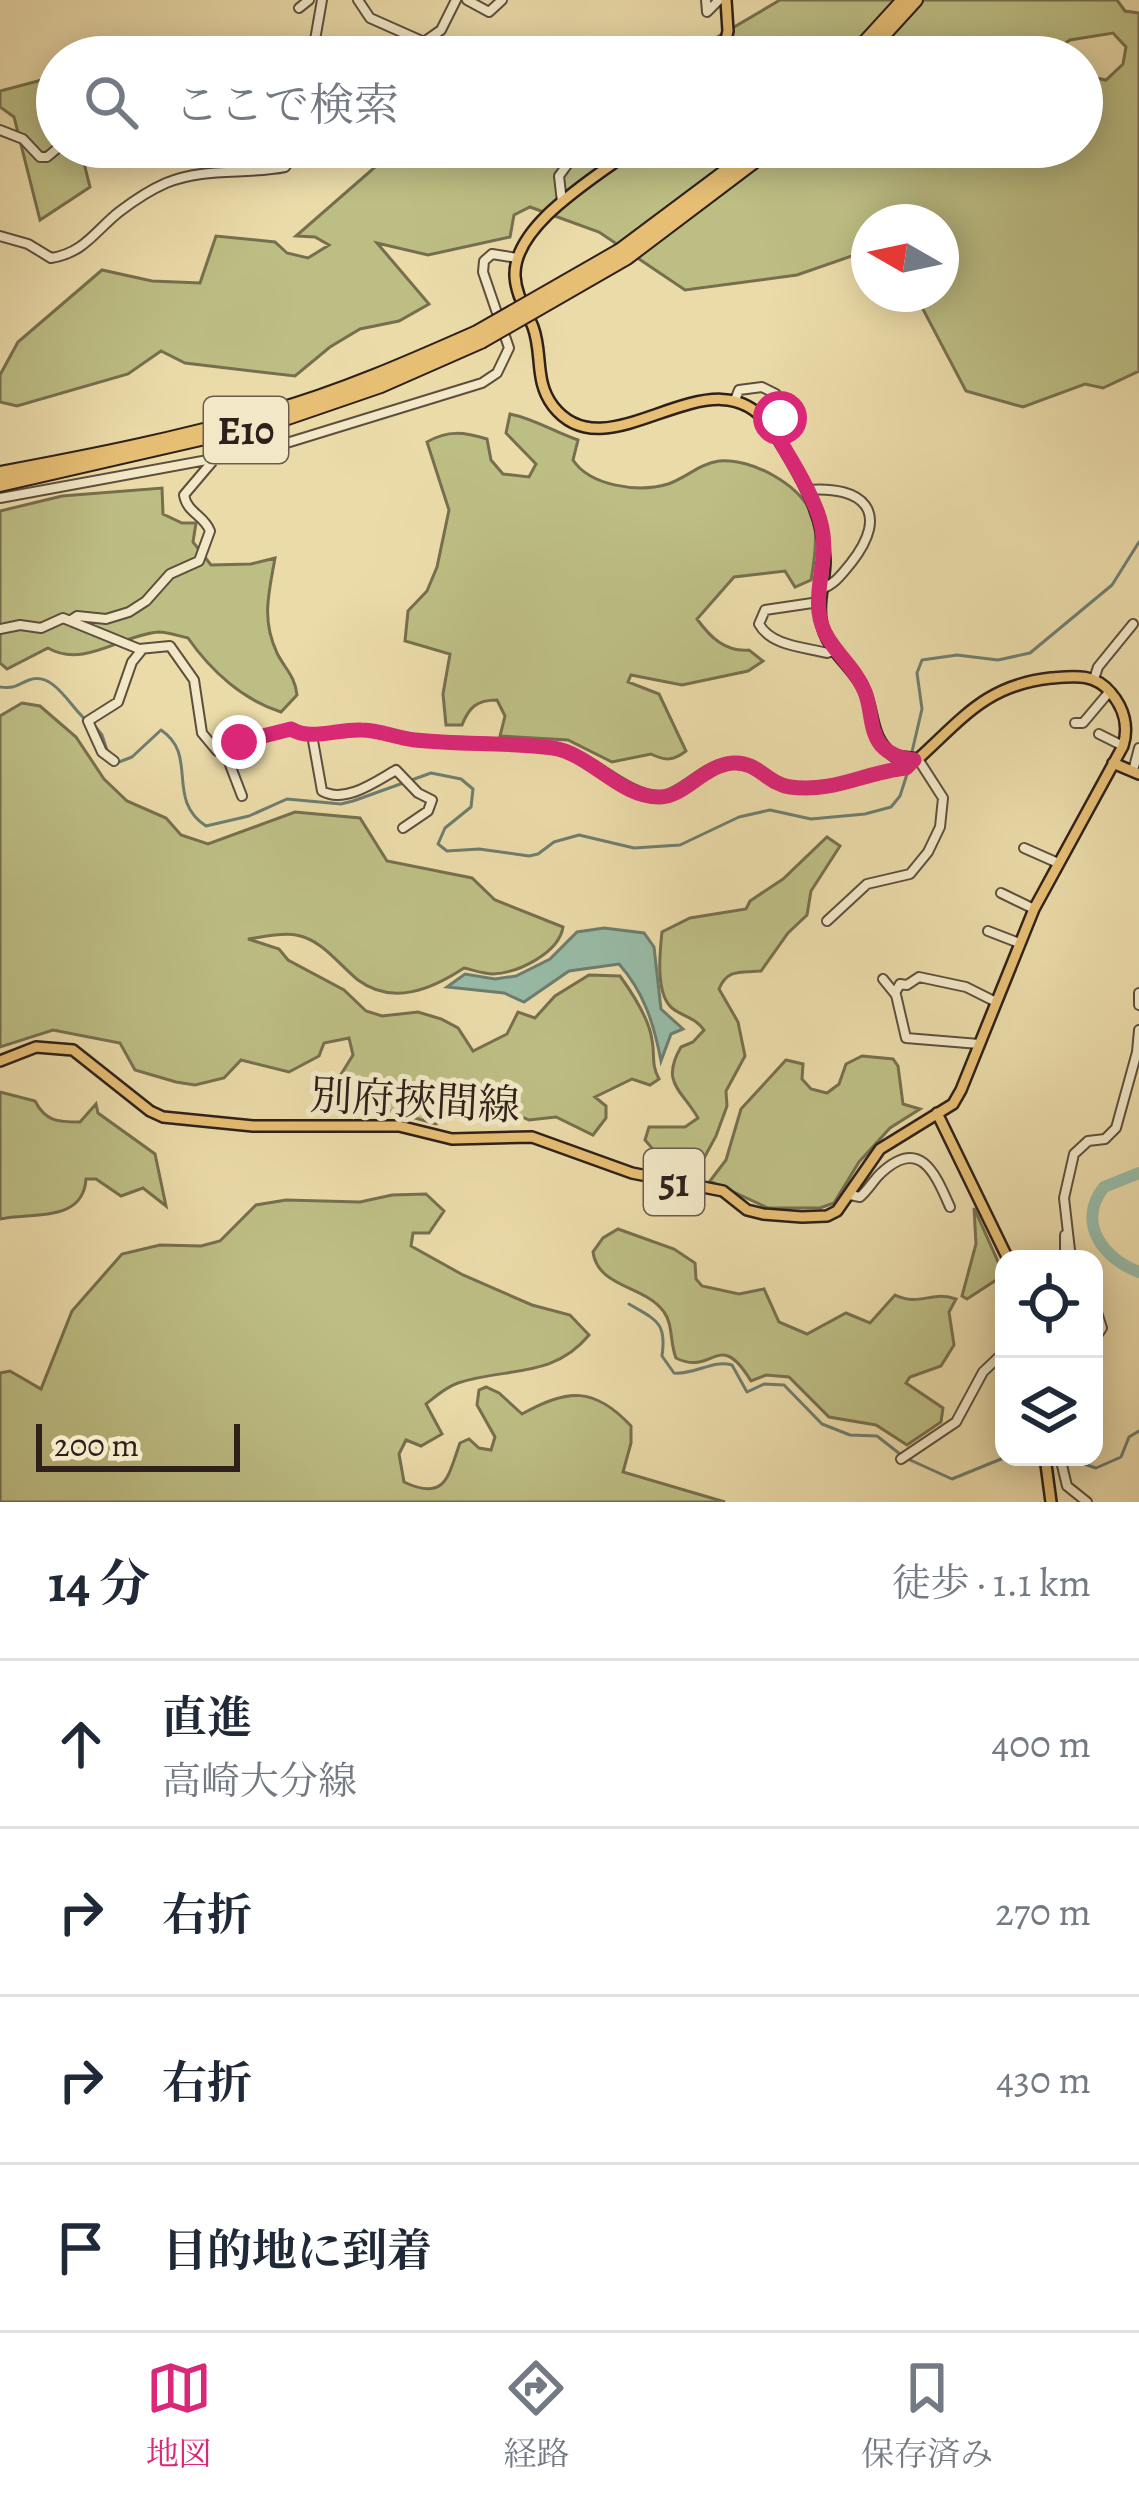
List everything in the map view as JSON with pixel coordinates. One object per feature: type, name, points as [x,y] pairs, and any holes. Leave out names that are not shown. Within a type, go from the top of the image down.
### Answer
[{"type":"highway","points":[[870,36],[903,0]]},
{"type":"highway","points":[[883,36],[916,0]]},
{"type":"highway","name":"E10","points":[[0,484],[279,422],[381,386],[479,337],[620,250],[734,168]]},
{"type":"highway","name":"E10","points":[[0,473],[273,412],[479,337]]},
{"type":"main road","points":[[722,0],[727,36]]},
{"type":"main road","points":[[608,168],[531,230],[517,258],[517,290],[533,329],[540,382],[562,416],[603,428],[708,400],[735,400],[756,410],[772,428],[816,509],[824,544],[819,602],[825,636],[863,688],[874,734],[894,756],[916,759],[988,696],[1009,685],[1062,676],[1094,680],[1110,691],[1125,718],[1123,746],[1034,909],[961,1090],[952,1104],[880,1148],[850,1195]]},
{"type":"main road","points":[[1113,763],[1136,772]]},
{"type":"main road","name":"別府挾間線","points":[[0,1061],[36,1047],[73,1050],[150,1112],[163,1117],[253,1126],[399,1126],[452,1139],[532,1137],[632,1173],[723,1191],[748,1210],[763,1214],[827,1216],[850,1195]]},
{"type":"main road","points":[[937,1113],[1004,1250]]},
{"type":"main road","points":[[1047,1466],[1052,1502]]},
{"type":"street","points":[[298,8],[309,0]]},
{"type":"street","points":[[316,36],[322,0]]},
{"type":"street","points":[[358,0],[370,18],[410,36]]},
{"type":"street","points":[[432,36],[441,30],[455,0]]},
{"type":"street","points":[[467,0],[489,11],[502,0]]},
{"type":"street","points":[[706,0],[707,12],[722,0]]},
{"type":"street","points":[[0,130],[22,139],[36,153]]},
{"type":"street","points":[[0,236],[28,244],[51,258],[63,256],[88,244],[116,214],[165,184],[202,172],[276,168]]},
{"type":"street","points":[[563,203],[559,176],[565,168]]},
{"type":"street","points":[[0,498],[213,461],[377,418],[482,383],[497,373],[509,348],[483,272],[484,261],[492,254],[517,258]]},
{"type":"street","points":[[735,400],[739,390],[753,387],[776,394],[781,411],[772,428]]},
{"type":"street","points":[[71,620],[77,616],[106,619],[129,612],[170,574],[199,561],[210,531],[191,511],[184,495],[213,461]]},
{"type":"street","points":[[806,490],[844,491],[863,501],[870,513],[871,527],[861,550],[834,584],[821,589]]},
{"type":"street","points":[[819,602],[765,610],[760,630],[778,641],[834,651]]},
{"type":"street","points":[[0,629],[41,628],[56,618],[142,650],[165,644],[194,680],[202,733],[213,748],[291,729],[312,735],[367,730],[414,740],[559,749],[654,797],[672,795],[699,775],[729,763],[756,767],[788,787],[836,787],[883,770],[906,768],[916,759],[943,798],[940,826],[928,852],[910,874],[866,884],[826,921]]},
{"type":"street","points":[[1094,680],[1098,667],[1133,624]]},
{"type":"street","points":[[114,761],[102,752],[91,718],[118,702],[132,662],[142,650]]},
{"type":"street","points":[[1075,723],[1083,723],[1110,691]]},
{"type":"street","points":[[1099,734],[1123,746]]},
{"type":"street","points":[[312,735],[322,790],[328,795],[345,796],[396,770],[432,800],[428,811],[403,828]]},
{"type":"street","points":[[1136,772],[1139,748]]},
{"type":"street","points":[[224,749],[242,796]]},
{"type":"street","points":[[1024,848],[1058,863]]},
{"type":"street","points":[[1000,893],[1034,909]]},
{"type":"street","points":[[988,931],[1019,943]]},
{"type":"street","points":[[895,993],[900,984],[907,986],[919,976],[966,987],[996,1002]]},
{"type":"street","points":[[883,979],[895,993],[906,1038],[979,1044]]},
{"type":"street","points":[[1139,993],[1139,1005]]},
{"type":"street","points":[[1067,1250],[1064,1198],[1074,1154],[1088,1141],[1105,1139],[1115,1128],[1139,1030]]},
{"type":"street","points":[[850,1195],[860,1197],[885,1169],[910,1157],[920,1158],[933,1171],[950,1208]]},
{"type":"street","points":[[901,1459],[956,1422],[982,1372],[997,1358]]},
{"type":"street","points":[[1062,1466],[1067,1486],[1087,1502]]},
{"type":"green space","points":[[780,0],[1117,0],[1125,11],[1139,13],[1139,371],[1103,388],[1085,384],[1023,407],[966,391],[924,312],[959,312],[959,204],[851,204],[851,256],[797,275],[685,290],[599,232],[530,207],[514,215],[510,237],[428,255],[377,243],[429,304],[399,321],[360,329],[295,376],[185,363],[161,351],[128,374],[17,406],[0,402],[0,375],[18,342],[102,270],[152,281],[200,283],[216,236],[275,242],[287,253],[308,258],[329,245],[315,237],[296,236],[374,168],[1103,168],[1103,79],[1123,64],[1126,47],[1113,33],[719,36]]},
{"type":"green space","points":[[36,82],[36,168],[85,168],[90,187],[40,220],[14,117],[0,107],[0,91]]},
{"type":"green space","points":[[510,414],[578,440],[573,460],[603,481],[656,487],[712,463],[732,461],[773,475],[797,493],[812,515],[816,538],[811,580],[795,587],[785,571],[734,577],[697,619],[719,642],[749,650],[763,661],[748,671],[682,685],[631,675],[628,682],[659,694],[686,751],[677,757],[651,754],[612,762],[568,740],[500,736],[505,716],[497,700],[475,706],[462,725],[446,725],[443,694],[450,654],[405,641],[408,611],[427,591],[437,567],[449,510],[427,442],[456,433],[487,439],[491,460],[503,474],[529,477],[536,464],[506,433]]},
{"type":"green space","points":[[162,488],[163,514],[182,523],[196,523],[193,542],[211,565],[275,558],[269,629],[297,695],[281,712],[229,683],[188,638],[166,633],[145,634],[75,655],[48,648],[7,669],[0,663],[0,511],[62,496]]},
{"type":"green space","points":[[22,703],[40,706],[76,737],[104,779],[127,801],[166,818],[181,835],[208,844],[295,812],[360,818],[387,861],[472,878],[495,900],[563,927],[554,945],[525,966],[493,974],[464,968],[426,988],[398,993],[371,988],[306,938],[285,934],[248,939],[279,949],[288,960],[344,990],[366,1011],[382,1016],[418,1012],[441,1019],[458,1028],[473,1051],[507,1034],[518,1012],[535,1018],[555,996],[589,975],[620,976],[648,1023],[659,1079],[650,1085],[632,1079],[595,1097],[606,1106],[606,1118],[593,1135],[556,1117],[529,1120],[513,1113],[446,1118],[436,1124],[376,1107],[326,1111],[325,1100],[353,1055],[349,1038],[324,1043],[319,1056],[289,1072],[241,1060],[224,1078],[195,1085],[135,1070],[120,1043],[53,1030],[0,1047],[0,716]]},
{"type":"green space","points":[[827,837],[840,846],[811,891],[807,915],[761,971],[731,975],[719,989],[738,1022],[745,1056],[726,1091],[727,1106],[703,1160],[689,1173],[674,1174],[645,1140],[649,1127],[685,1127],[698,1118],[676,1086],[673,1069],[681,1047],[704,1030],[672,1008],[663,993],[662,932],[690,918],[746,909]]},
{"type":"green space","points":[[862,1056],[893,1059],[903,1104],[920,1109],[890,1128],[859,1162],[834,1203],[820,1208],[768,1208],[710,1181],[726,1160],[741,1109],[786,1060],[803,1064],[802,1079],[811,1089],[827,1093],[839,1084],[846,1064]]},
{"type":"green space","points":[[0,1092],[35,1101],[48,1117],[59,1121],[80,1122],[96,1104],[98,1113],[155,1154],[166,1206],[143,1188],[121,1196],[96,1179],[86,1179],[83,1193],[66,1209],[0,1219]]},
{"type":"green space","points":[[426,1194],[444,1211],[429,1233],[413,1233],[411,1246],[532,1305],[570,1315],[589,1335],[560,1359],[458,1383],[426,1404],[442,1434],[421,1446],[406,1440],[399,1454],[404,1482],[437,1487],[448,1475],[460,1443],[469,1439],[491,1450],[495,1437],[477,1405],[479,1390],[486,1387],[522,1414],[567,1396],[605,1404],[631,1426],[623,1472],[725,1502],[0,1502],[0,1373],[10,1371],[41,1389],[72,1311],[122,1254],[160,1245],[201,1246],[220,1241],[256,1205],[286,1200],[360,1202]]},
{"type":"green space","points":[[974,1208],[995,1255],[995,1281],[967,1299],[962,1296],[976,1244]]},
{"type":"green space","points":[[618,1229],[674,1249],[695,1263],[696,1279],[702,1286],[739,1294],[764,1289],[779,1322],[807,1334],[846,1313],[870,1323],[895,1295],[956,1299],[949,1312],[954,1345],[941,1366],[910,1377],[906,1383],[943,1408],[941,1422],[907,1445],[876,1425],[829,1417],[789,1377],[766,1375],[751,1381],[740,1365],[723,1355],[699,1362],[676,1358],[664,1312],[646,1296],[613,1280],[597,1264],[593,1252]]},
{"type":"shaded area","points":[[604,928],[644,933],[654,947],[661,1009],[683,1029],[671,1034],[661,1061],[647,1009],[619,964],[569,971],[524,1002],[504,993],[447,987],[465,974],[495,979],[516,976],[550,959],[577,932]]},
{"type":"waterway","points":[[911,756],[922,709],[917,673],[922,660],[957,655],[998,660],[1030,653],[1112,585],[1139,542]]},
{"type":"waterway","points":[[0,687],[46,681],[86,720]]},
{"type":"waterway","points":[[94,725],[108,753]]},
{"type":"waterway","points":[[115,759],[132,757],[161,730],[178,752],[187,803],[206,826],[249,816],[287,799],[341,804],[431,773],[461,779],[473,789],[471,807],[445,828],[438,844],[447,851],[479,849],[529,856],[579,835],[634,848],[680,845],[739,817],[770,810],[811,819],[865,814],[891,807],[908,771]]},
{"type":"waterway","points":[[1139,1173],[1104,1187],[1093,1213],[1093,1226],[1105,1249],[1139,1272]]},
{"type":"waterway","points":[[629,1304],[658,1323],[662,1356],[674,1373],[732,1365],[747,1392],[764,1384],[784,1385],[822,1424],[850,1435],[877,1436],[900,1454]]},
{"type":"waterway","points":[[1103,1465],[1121,1457],[1129,1437],[1139,1431]]},
{"type":"waterway","points":[[908,1459],[952,1479],[995,1461]]},
{"type":"waterway","points":[[1090,1466],[1101,1466]]},
{"type":"route","points":[[239,742],[291,729],[316,736],[334,730],[367,730],[414,740],[559,749],[654,797],[672,795],[699,775],[729,763],[756,767],[788,787],[836,787],[887,768],[906,768],[914,760],[894,756],[883,747],[874,734],[863,688],[825,636],[819,614],[825,566],[821,526],[772,428],[780,418]]}]
